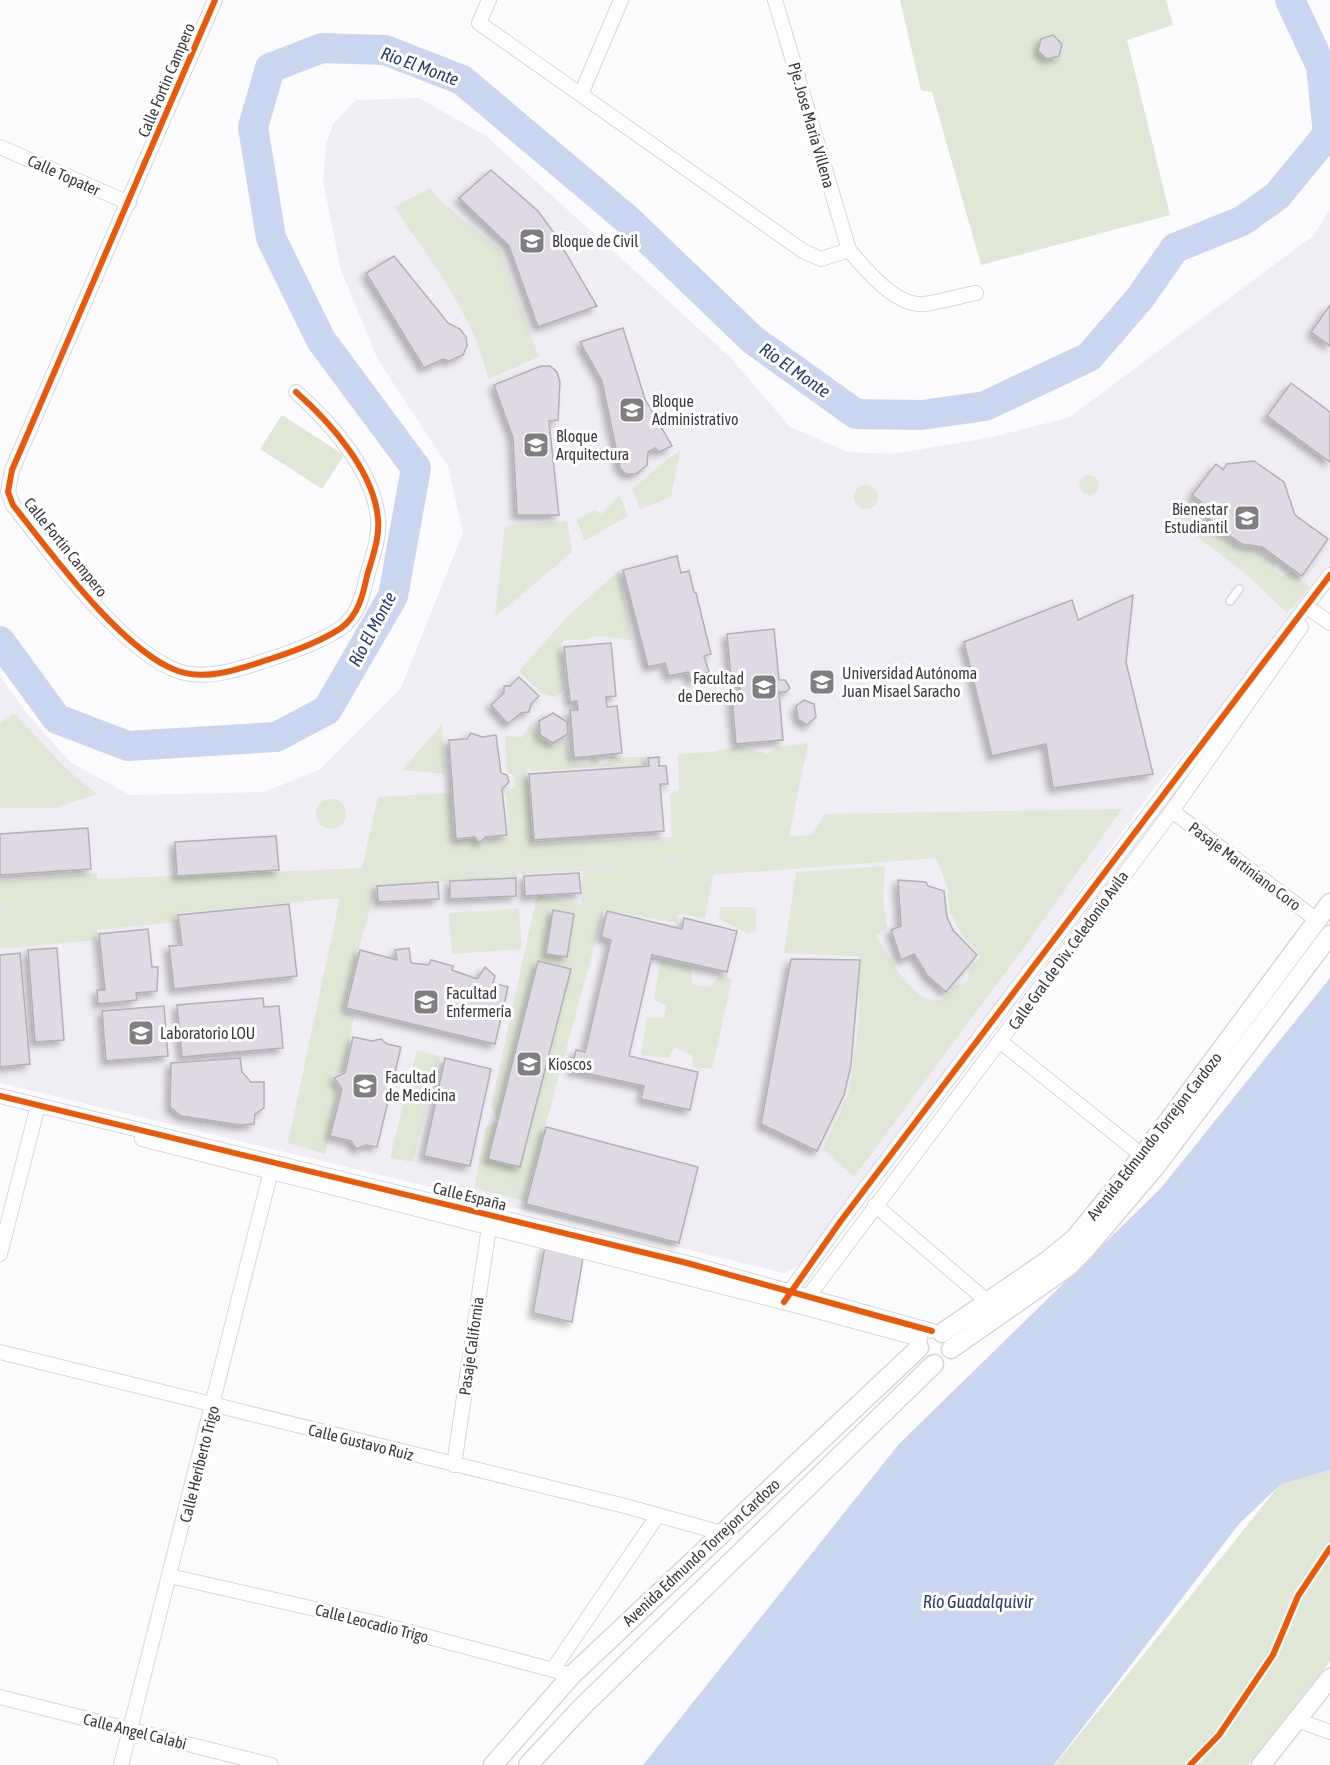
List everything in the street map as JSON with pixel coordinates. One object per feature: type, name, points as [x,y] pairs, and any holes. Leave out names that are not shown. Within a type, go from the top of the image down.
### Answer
[{"type":"street","name":"Calle Fortin Campero","points":[[215,0],[12,470],[8,492],[19,513],[104,615],[155,660],[179,672],[201,675],[233,671],[284,655],[341,628],[354,615],[363,595],[377,537],[378,518],[371,493],[352,454],[316,410],[296,392]]},
{"type":"street","points":[[489,0],[479,22],[803,251],[821,259],[849,250],[872,277],[893,294],[922,305],[976,293]]},
{"type":"street","points":[[581,94],[621,0]]},
{"type":"street","name":"Pje. Jose Maria Villena","points":[[775,0],[849,250]]},
{"type":"street","name":"Calle Topater","points":[[0,147],[129,203]]},
{"type":"street","points":[[787,1296],[1330,575]]},
{"type":"street","name":"Calle Gral de Div. Celedonio Avila","points":[[805,1301],[1172,812],[1313,610],[1330,591]]},
{"type":"street","points":[[1313,610],[1330,623]]},
{"type":"street","name":"Pasaje Martiniano Coro","points":[[1172,812],[1317,920]]},
{"type":"street","name":"Avenida Edmundo Torrejon Cardozo","points":[[493,1765],[572,1675],[928,1338],[988,1302],[1074,1238],[1149,1161],[1330,903]]},
{"type":"street","name":"Avenida Edmundo Torrejon Cardozo","points":[[528,1765],[608,1682],[934,1364],[947,1358],[951,1349],[1068,1267],[1149,1161],[1330,935]]},
{"type":"street","points":[[1001,1042],[1149,1161]]},
{"type":"street","name":"Calle España","points":[[0,1096],[787,1296],[928,1338]]},
{"type":"street","name":"Calle España","points":[[0,1105],[272,1166],[489,1227],[787,1296]]},
{"type":"street","points":[[0,1254],[36,1113]]},
{"type":"street","name":"Calle Heriberto Trigo","points":[[121,1765],[214,1406],[272,1166]]},
{"type":"street","points":[[875,1205],[988,1302]]},
{"type":"street","name":"Pasaje California","points":[[454,1465],[489,1227]]},
{"type":"street","points":[[934,1364],[925,1360],[928,1338],[949,1339],[951,1349]]},
{"type":"street","name":"Calle Gustavo Ruiz","points":[[0,1352],[658,1515],[722,1533]]},
{"type":"street","points":[[553,1670],[658,1515]]},
{"type":"street","name":"Calle Leocadio Trigo","points":[[170,1576],[372,1622],[572,1675]]},
{"type":"street","points":[[1261,1765],[1330,1678]]},
{"type":"street","name":"Calle Angel Calabi","points":[[0,1696],[130,1731],[271,1765]]},
{"type":"street","points":[[1297,1720],[1330,1732]]},
{"type":"lane","points":[[1230,601],[1239,589]]},
{"type":"path","points":[[0,910],[337,886],[470,869],[546,870],[674,862],[760,852]]},
{"type":"shaded area","name":"Universidad Autónoma Juan Misael Saracho","points":[[419,98],[486,136],[730,357],[790,427],[848,452],[892,454],[993,437],[1070,417],[1314,235],[1330,209],[1330,568],[1278,637],[1152,791],[810,1259],[784,1273],[0,1083],[0,676],[25,711],[70,762],[130,795],[264,792],[319,770],[401,688],[463,533],[448,466],[378,360],[341,270],[323,181],[326,145],[333,124],[356,100]]},
{"type":"green space","points":[[900,0],[1166,0],[1173,25],[1127,40],[1170,215],[981,265],[932,92],[921,90]]},
{"type":"green space","points":[[430,188],[442,202],[500,250],[539,357],[488,379],[473,333],[450,289],[394,207]]},
{"type":"green space","points":[[282,415],[344,455],[322,489],[260,449]]},
{"type":"green space","points":[[680,451],[671,497],[640,509],[632,488]]},
{"type":"green space","points":[[1089,475],[1096,478],[1099,485],[1096,492],[1089,495],[1082,492],[1079,485],[1082,478]]},
{"type":"green space","points":[[866,485],[875,488],[878,497],[875,506],[866,509],[857,506],[854,497],[857,488]]},
{"type":"green space","points":[[620,495],[628,516],[584,541],[577,519],[595,510],[601,514]]},
{"type":"green space","points":[[1190,499],[1202,523],[1218,535],[1238,547],[1252,548],[1276,563],[1273,568],[1281,576],[1292,572],[1310,587],[1287,613],[1249,577],[1175,519]]},
{"type":"green space","points":[[567,521],[572,552],[495,617],[505,526]]},
{"type":"green space","points":[[619,571],[632,640],[597,636],[583,640],[564,640],[561,647],[564,689],[556,697],[542,694],[519,671],[568,616]]},
{"type":"green space","points":[[14,713],[66,769],[97,794],[54,808],[0,808],[0,724]]},
{"type":"green space","points":[[442,724],[445,774],[402,770]]},
{"type":"green space","points":[[530,725],[540,739],[554,746],[567,742],[571,764],[589,764],[589,759],[596,758],[600,764],[608,763],[610,757],[647,757],[646,765],[532,771],[527,767],[533,844],[672,837],[670,794],[679,790],[678,754],[712,752],[737,746],[768,754],[777,747],[808,743],[789,836],[812,835],[825,814],[1122,809],[1025,946],[854,1177],[823,1149],[849,1093],[859,1022],[859,956],[784,953],[796,872],[885,866],[883,898],[887,928],[876,935],[898,971],[913,989],[928,999],[942,1000],[956,985],[967,981],[970,968],[981,957],[961,934],[950,912],[947,886],[936,858],[713,875],[705,918],[678,914],[677,923],[604,910],[525,1201],[474,1188],[486,1126],[499,1122],[491,1106],[537,895],[581,904],[583,871],[517,874],[517,878],[377,885],[344,1011],[354,1015],[344,1071],[332,1076],[338,1095],[325,1154],[288,1143],[340,898],[178,913],[178,922],[97,930],[97,940],[0,949],[0,881],[97,873],[97,879],[362,868],[378,797],[450,793],[453,840],[475,839],[481,845],[492,839],[509,837],[506,792],[515,786],[515,778],[507,770],[505,736],[522,737]]},
{"type":"green space","points":[[331,799],[337,800],[345,808],[345,820],[337,828],[331,829],[325,828],[317,820],[316,814],[317,808],[325,800]]},
{"type":"green space","points":[[721,907],[749,907],[756,910],[756,930],[748,934],[719,918]]},
{"type":"green space","points":[[519,908],[522,949],[452,954],[449,913]]},
{"type":"green space","points":[[661,960],[691,967],[692,984],[710,987],[720,975],[732,979],[712,1069],[693,1067],[692,1055],[674,1047],[669,1058],[641,1055],[647,1017],[664,1018],[666,1006],[654,999]]},
{"type":"green space","points":[[417,1050],[440,1056],[413,1162],[390,1158]]},
{"type":"green space","points":[[1330,1470],[1330,1661],[1248,1765],[1055,1765],[1281,1483]]},
{"type":"water","name":"Río Guadalquivir","points":[[1330,978],[1330,1470],[1281,1484],[1239,1524],[1054,1765],[643,1765],[899,1444],[1161,1188]]},
{"type":"building","points":[[1053,35],[1062,44],[1059,56],[1047,59],[1038,51],[1041,39]]},
{"type":"building","points":[[491,170],[538,211],[554,233],[597,306],[538,327],[509,246],[459,198]]},
{"type":"building","points":[[394,256],[448,323],[460,329],[466,337],[467,346],[463,355],[449,361],[443,359],[424,368],[366,273]]},
{"type":"building","points":[[1330,305],[1330,346],[1311,332]]},
{"type":"building","points":[[623,328],[645,399],[672,446],[659,452],[655,448],[648,452],[647,465],[636,474],[626,474],[620,468],[602,381],[580,342]]},
{"type":"building","points":[[541,366],[550,366],[557,372],[560,382],[558,420],[549,421],[559,515],[517,515],[513,438],[494,385]]},
{"type":"building","points":[[1291,383],[1330,412],[1330,462],[1267,416]]},
{"type":"building","points":[[1254,461],[1284,482],[1295,515],[1328,539],[1302,576],[1262,547],[1242,544],[1211,523],[1205,505],[1192,495],[1216,464],[1223,470],[1227,464]]},
{"type":"building","points":[[677,556],[681,573],[689,571],[711,654],[704,656],[709,672],[695,676],[695,680],[691,681],[688,672],[669,676],[665,663],[648,667],[623,570]]},
{"type":"building","points":[[1133,595],[1126,662],[1153,774],[1053,788],[1046,744],[992,756],[964,642],[1072,600],[1078,620]]},
{"type":"building","points":[[774,629],[779,680],[785,680],[790,688],[786,692],[779,692],[783,740],[736,744],[732,699],[741,699],[739,677],[731,678],[727,634]]},
{"type":"building","points":[[611,643],[616,696],[606,697],[607,707],[617,706],[622,753],[574,758],[570,710],[578,710],[577,701],[570,702],[564,647]]},
{"type":"building","points":[[519,677],[539,696],[531,704],[529,712],[521,713],[508,724],[491,705],[504,693],[504,686],[510,686]]},
{"type":"building","points":[[804,700],[814,704],[816,717],[807,725],[798,719],[796,706]]},
{"type":"building","points":[[553,713],[567,722],[568,734],[553,743],[540,735],[539,721]]},
{"type":"building","points":[[471,733],[482,737],[496,735],[501,773],[507,775],[509,782],[502,789],[507,835],[486,837],[479,843],[475,837],[456,839],[449,740],[467,739]]},
{"type":"building","points":[[659,757],[659,766],[666,766],[668,784],[660,784],[664,831],[534,840],[529,774],[649,766],[648,758]]},
{"type":"building","points":[[88,828],[91,869],[0,875],[0,834]]},
{"type":"building","points":[[276,836],[279,870],[177,876],[175,842]]},
{"type":"building","points":[[579,873],[581,893],[525,896],[524,876]]},
{"type":"building","points":[[516,878],[516,896],[450,899],[450,881]]},
{"type":"building","points":[[898,880],[926,882],[928,886],[944,891],[947,917],[953,930],[977,955],[946,992],[927,975],[914,954],[901,960],[891,930],[901,926]]},
{"type":"building","points":[[438,882],[439,899],[378,902],[377,886]]},
{"type":"building","points":[[289,904],[297,976],[174,989],[169,946],[182,945],[178,915]]},
{"type":"building","points":[[553,910],[574,914],[567,957],[546,954]]},
{"type":"building","points":[[607,911],[682,929],[684,918],[737,931],[727,972],[652,955],[629,1056],[698,1072],[690,1110],[641,1099],[644,1086],[571,1070],[576,1050],[585,1052],[611,940],[601,937]]},
{"type":"building","points":[[148,929],[152,967],[158,967],[157,991],[136,993],[137,1000],[98,1004],[97,990],[105,990],[99,934]]},
{"type":"building","points":[[57,948],[64,1040],[35,1042],[28,950]]},
{"type":"building","points":[[409,948],[411,963],[429,965],[431,960],[453,966],[452,970],[477,979],[485,967],[495,976],[493,983],[508,987],[495,1044],[346,1008],[360,950],[397,960],[395,950]]},
{"type":"building","points":[[20,953],[30,1064],[0,1067],[0,955]]},
{"type":"building","points":[[791,959],[860,960],[851,1065],[844,1095],[817,1151],[761,1124]]},
{"type":"building","name":"Kioscos","points":[[538,961],[571,969],[520,1167],[488,1159]]},
{"type":"building","points":[[263,998],[264,1007],[279,1006],[283,1048],[182,1057],[177,1005]]},
{"type":"building","points":[[164,1006],[168,1056],[106,1061],[102,1011]]},
{"type":"building","points":[[353,1037],[372,1041],[381,1039],[387,1044],[401,1047],[377,1147],[366,1145],[356,1149],[351,1141],[330,1136],[342,1089],[334,1078],[345,1073]]},
{"type":"building","points":[[240,1058],[242,1072],[251,1082],[264,1082],[264,1108],[255,1114],[254,1124],[240,1125],[181,1116],[170,1107],[171,1063]]},
{"type":"building","points":[[445,1058],[491,1069],[470,1166],[424,1156]]},
{"type":"building","points":[[546,1127],[698,1167],[679,1243],[526,1204]]},
{"type":"building","points":[[545,1246],[583,1258],[572,1322],[533,1313]]},
{"type":"waterway","name":"Río El Monte","points":[[0,641],[57,719],[128,746],[276,737],[327,710],[393,596],[416,468],[321,340],[271,238],[253,127],[270,68],[322,48],[385,50],[462,80],[628,220],[753,340],[856,414],[922,415],[985,406],[1089,357],[1140,298],[1175,248],[1242,221],[1277,196],[1328,134],[1321,66],[1290,0]]},
{"type":"cycle path","points":[[215,0],[12,470],[8,492],[13,505],[89,599],[134,644],[157,660],[178,671],[200,675],[234,670],[285,654],[333,633],[352,617],[364,590],[378,533],[375,501],[359,466],[336,433],[296,392]]},
{"type":"cycle path","points":[[784,1302],[840,1222],[1330,575]]},
{"type":"cycle path","points":[[0,1096],[687,1263],[932,1331]]},
{"type":"cycle path","points":[[1190,1765],[1219,1735],[1273,1655],[1298,1596],[1330,1548]]},
{"type":"place","name":"Bloque de Civil","points":[[532,241]]},
{"type":"place","name":"Bloque Administrativo","points":[[632,410]]},
{"type":"place","name":"Bloque Arquitectura","points":[[536,445]]},
{"type":"place","name":"Bienestar Estudiantil","points":[[1247,518]]},
{"type":"place","name":"Universidad Autónoma Juan Misael Saracho","points":[[822,682]]},
{"type":"place","name":"Facultad de Derecho","points":[[764,687]]},
{"type":"place","name":"Facultad Enfermería","points":[[426,1002]]},
{"type":"place","name":"Laboratorio LOU","points":[[141,1033]]},
{"type":"place","name":"Kioscos","points":[[529,1064]]},
{"type":"place","name":"Facultad de Medicina","points":[[365,1086]]}]
